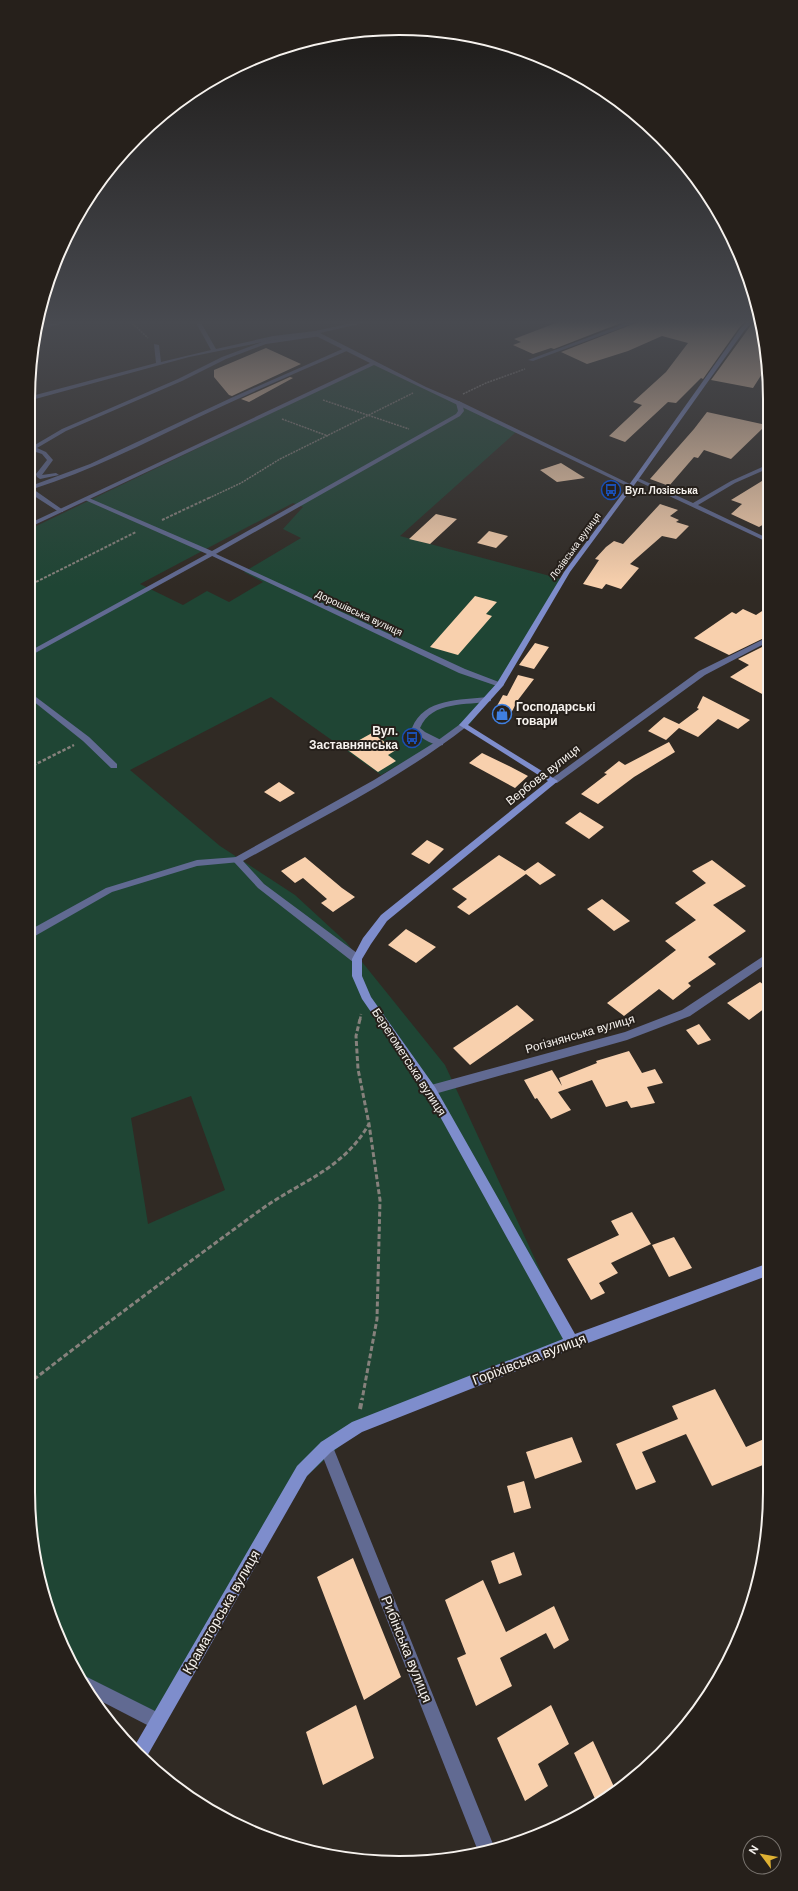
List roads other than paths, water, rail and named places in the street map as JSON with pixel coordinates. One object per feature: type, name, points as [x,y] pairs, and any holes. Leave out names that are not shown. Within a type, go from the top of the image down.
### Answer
[{"type":"street","points":[[35,448],[64,430],[112,409]]},
{"type":"street","points":[[35,487],[94,466],[212,409]]},
{"type":"street","points":[[35,523],[275,409]]},
{"type":"street","points":[[35,651],[212,554],[423,435],[458,415],[461,411],[460,409]]},
{"type":"street","points":[[471,409],[631,486]]},
{"type":"street","name":"Лозівська вулиця","points":[[463,725],[500,684],[567,572],[686,409]]},
{"type":"street","points":[[35,451],[44,453],[50,460],[39,474],[40,477],[58,474],[81,466]]},
{"type":"street","points":[[694,505],[733,482],[763,469]]},
{"type":"street","points":[[636,479],[763,538]]},
{"type":"street","points":[[35,494],[61,511]]},
{"type":"street","name":"Дорошівська вулиця","points":[[87,498],[212,554],[462,671],[500,684]]},
{"type":"street","name":"Вербова вулиця","points":[[357,959],[367,940],[384,918],[554,781],[702,673],[763,642]]},
{"type":"street","points":[[35,699],[86,739],[114,766]]},
{"type":"street","points":[[440,743],[422,734],[416,728],[418,721],[424,714],[446,704],[488,699]]},
{"type":"street","points":[[35,932],[110,890],[198,863],[237,860],[376,782],[440,743],[463,725],[554,781]]},
{"type":"street","points":[[237,860],[261,886],[357,959]]},
{"type":"street","name":"Берегометська вулиця","points":[[357,959],[357,976],[367,999],[431,1090],[572,1342]]},
{"type":"street","name":"Рогізнянська вулиця","points":[[431,1090],[627,1036],[686,1013],[763,960]]},
{"type":"street","name":"Горіхівська вулиця","points":[[302,1471],[326,1447],[357,1427],[572,1342],[763,1271]]},
{"type":"street","name":"Рибінська вулиця","points":[[326,1447],[485,1846]]},
{"type":"street","name":"Краматорська вулиця","points":[[142,1749],[302,1471]]},
{"type":"street","points":[[92,1688],[157,1721]]},
{"type":"place","name":"Вул. Лозівська","points":[[611,490]]},
{"type":"place","name":"Господарські товари","points":[[502,714]]},
{"type":"place","name":"Вул. Заставнянська","points":[[412,738]]}]
